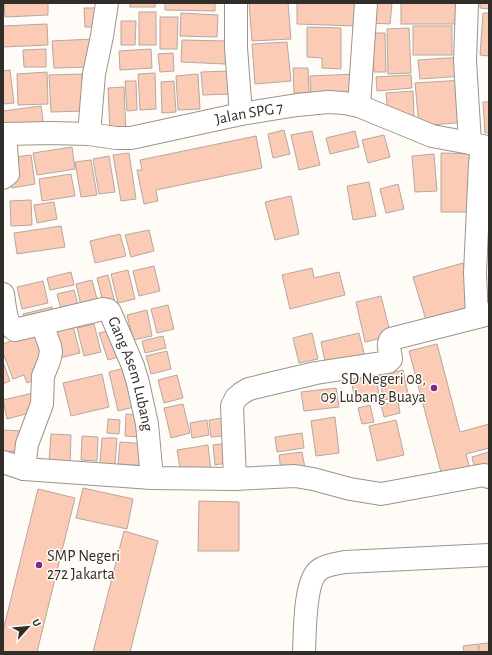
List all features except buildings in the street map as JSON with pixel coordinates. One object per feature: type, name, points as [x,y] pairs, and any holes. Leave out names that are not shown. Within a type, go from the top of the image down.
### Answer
[{"type":"street","points":[[89,134],[94,74],[107,3]]},
{"type":"street","points":[[236,3],[236,48],[240,114]]},
{"type":"street","points":[[359,106],[366,3]]},
{"type":"street","points":[[236,479],[232,406],[236,398],[242,393],[265,385],[316,373],[388,362],[391,360],[388,343],[391,339],[483,315],[475,274],[480,146],[465,61],[467,3]]},
{"type":"street","name":"Jalan SPG 7","points":[[4,134],[89,134],[116,138],[131,138],[240,114],[297,105],[328,102],[359,106],[432,136],[480,146]]},
{"type":"street","points":[[3,178],[8,174],[4,134]]},
{"type":"street","name":"Gang Asem Lubang","points":[[3,294],[8,323],[15,330],[103,309],[110,312],[133,366],[138,383],[147,424],[152,478]]},
{"type":"street","points":[[24,469],[27,444],[42,404],[43,376],[51,352],[42,324]]},
{"type":"street","points":[[3,462],[24,469],[152,478],[236,479],[295,476],[313,479],[350,489],[381,494],[484,475],[489,477]]},
{"type":"street","points":[[304,652],[308,594],[312,579],[318,571],[330,564],[489,555]]},
{"type":"place","name":"SD Negeri 08, 09 Lubang Buaya","points":[[434,388]]},
{"type":"place","name":"SMP Negeri 272 Jakarta","points":[[39,565]]}]
